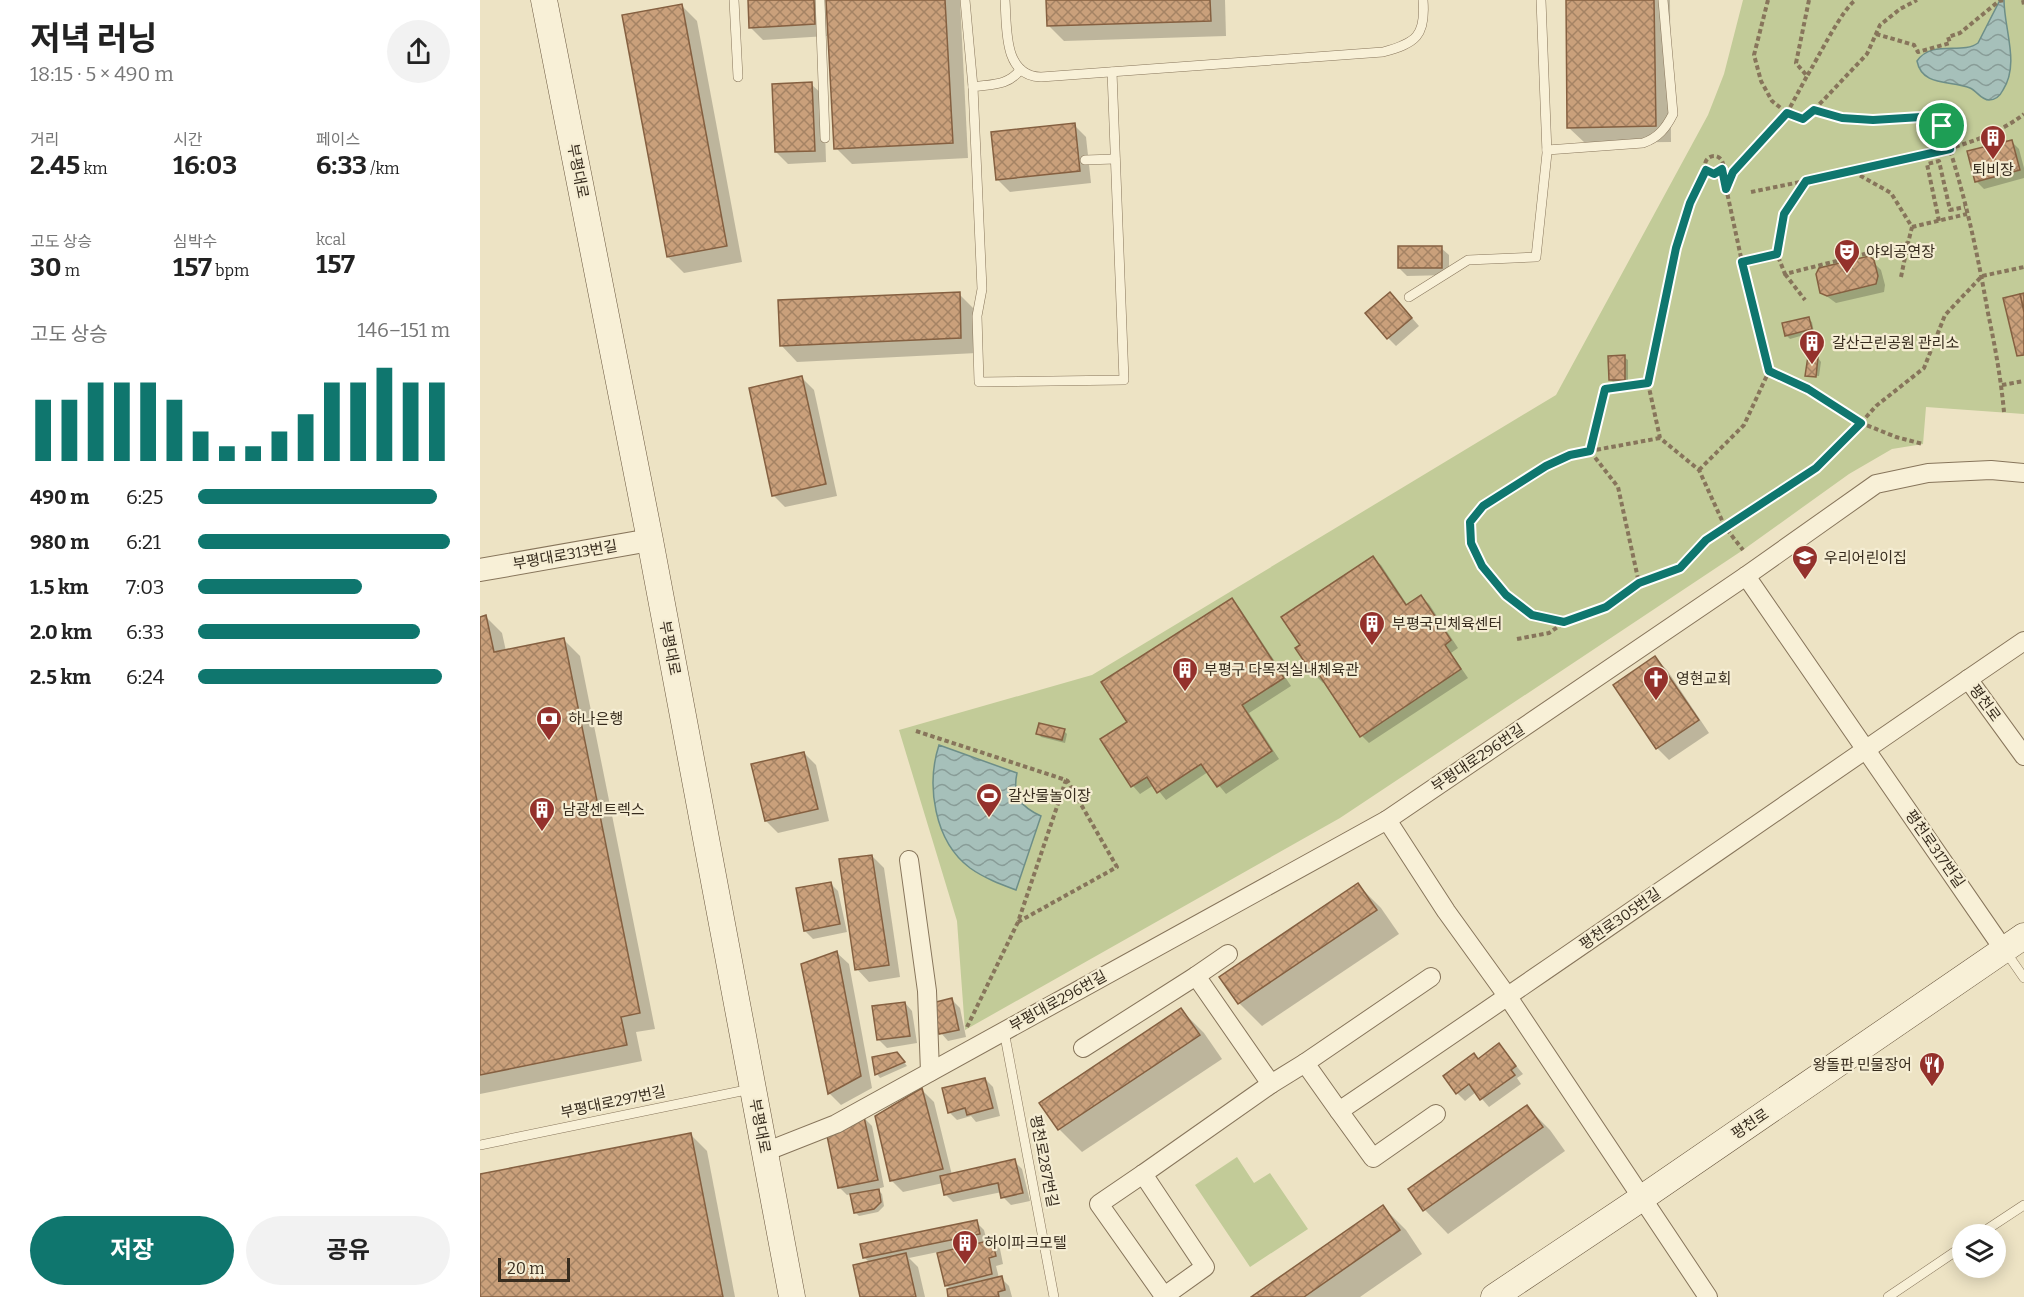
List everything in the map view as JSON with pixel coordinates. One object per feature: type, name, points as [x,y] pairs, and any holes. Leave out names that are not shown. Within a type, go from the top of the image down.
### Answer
[{"type":"main road","name":"부평대로","points":[[544,0],[650,540],[792,1297]]},
{"type":"main road","name":"평천로","points":[[1494,1297],[2014,943]]},
{"type":"street","name":"부평대로296번길","points":[[765,1152],[836,1124],[1387,820],[1746,576],[1876,484],[1928,473],[1991,470],[2024,473]]},
{"type":"street","name":"부평대로313번길","points":[[480,570],[650,540]]},
{"type":"street","name":"평천로317번길","points":[[1746,576],[1866,749],[2014,943]]},
{"type":"street","points":[[1866,749],[2024,641]]},
{"type":"street","name":"평천로","points":[[1968,679],[2024,756]]},
{"type":"street","name":"평천로305번길","points":[[1340,1111],[1508,998],[1866,749]]},
{"type":"street","points":[[1387,820],[1446,911],[1508,998],[1708,1297]]},
{"type":"street","points":[[909,860],[927,991],[930,1072]]},
{"type":"street","points":[[1083,1048],[1228,954]]},
{"type":"street","points":[[1196,976],[1271,1084]]},
{"type":"street","points":[[1143,1174],[1205,1267],[1163,1297],[1100,1204],[1271,1084],[1431,977]]},
{"type":"street","points":[[1305,1062],[1373,1158],[1436,1114]]},
{"type":"lane","points":[[734,0],[738,77]]},
{"type":"lane","points":[[820,0],[825,138]]},
{"type":"lane","points":[[965,0],[973,87],[982,289],[977,316],[979,382],[1124,380],[1112,72]]},
{"type":"lane","points":[[1005,0],[1011,54],[1020,70],[1030,76],[1041,77],[1383,51],[1400,47],[1422,31],[1425,19],[1423,0]]},
{"type":"lane","points":[[1409,297],[1468,260],[1536,257],[1547,150],[1541,0]]},
{"type":"lane","points":[[1547,150],[1643,143],[1653,139],[1668,124],[1673,114],[1663,0]]},
{"type":"lane","points":[[973,87],[1008,81],[1013,79],[1020,70]]},
{"type":"lane","points":[[1085,160],[1115,159]]},
{"type":"lane","points":[[2014,943],[2024,978]]},
{"type":"lane","name":"평천로287번길","points":[[1004,1031],[1054,1297]]},
{"type":"lane","name":"부평대로297번길","points":[[480,1145],[753,1088]]},
{"type":"lane","points":[[1995,1224],[2024,1205]]},
{"type":"lane","points":[[1888,1297],[1952,1254]]},
{"type":"path","points":[[1768,0],[1754,55],[1761,81],[1772,102],[1787,113],[1803,119],[1867,54],[1880,25],[1900,9],[1917,0]]},
{"type":"path","points":[[1807,76],[1796,63],[1809,0]]},
{"type":"path","points":[[1726,189],[1733,172],[1787,113],[1839,19],[1856,0]]},
{"type":"path","points":[[1876,34],[1914,45],[1918,52],[1950,43],[1948,37],[1960,33],[2004,0]]},
{"type":"path","points":[[2023,0],[2024,5]]},
{"type":"path","points":[[1814,110],[1842,118],[1873,120],[1921,117],[1942,126],[1950,149],[1982,276],[2002,385],[2004,412]]},
{"type":"path","points":[[1751,192],[1950,149],[2010,125],[2024,114]]},
{"type":"path","points":[[1699,470],[1744,425],[1769,371],[1742,262],[1721,160],[1714,156],[1706,161],[1706,170],[1690,203],[1676,248],[1648,383],[1660,438],[1699,470],[1725,527],[1743,550]]},
{"type":"path","points":[[1939,221],[1927,164],[1939,162],[1950,210],[1965,207]]},
{"type":"path","points":[[1706,170],[1714,174],[1722,169]]},
{"type":"path","points":[[1852,171],[1891,193],[1912,226],[1901,277]]},
{"type":"path","points":[[1805,300],[1785,274],[1777,254],[1784,214],[1806,181]]},
{"type":"path","points":[[1912,226],[1967,214]]},
{"type":"path","points":[[1785,274],[1908,243]]},
{"type":"path","points":[[1742,262],[1777,254]]},
{"type":"path","points":[[1517,639],[1549,633],[1564,622],[1606,607],[1639,583],[1680,568],[1706,540],[1816,468],[1876,406],[1924,368],[1945,315],[1982,276],[2024,267]]},
{"type":"path","points":[[1769,371],[1808,389],[1861,423],[1896,437],[1923,444]]},
{"type":"path","points":[[2002,385],[2024,381]]},
{"type":"path","points":[[1590,451],[1605,389],[1648,383]]},
{"type":"path","points":[[1564,622],[1532,615],[1506,595],[1478,558],[1471,543],[1470,522],[1483,506],[1546,466],[1570,455],[1660,438]]},
{"type":"path","points":[[1590,451],[1618,487],[1639,583]]},
{"type":"path","points":[[916,731],[1066,780],[1117,867],[1018,922]]},
{"type":"path","points":[[965,1030],[1018,922],[1066,780]]},
{"type":"green space","points":[[1743,0],[2024,0],[2024,414],[1926,407],[1923,444],[1892,449],[1849,474],[1743,550],[1340,818],[965,1030],[957,921],[899,730],[1092,675],[1556,395],[1708,115],[1724,74]]},
{"type":"green space","points":[[1237,1157],[1254,1183],[1270,1173],[1308,1229],[1250,1267],[1195,1185]]},
{"type":"water","points":[[2000,0],[2004,0],[2011,58],[2008,80],[1999,96],[1986,100],[1970,88],[1931,79],[1925,75],[1917,61],[1923,54],[1939,49],[1964,48],[1978,43]]},
{"type":"water","name":"갈산물놀이장","points":[[939,745],[1017,773],[1016,788],[1020,800],[1028,809],[1041,816],[1016,890],[986,878],[970,868],[948,843],[936,811],[934,794],[933,777]]},
{"type":"building","points":[[748,0],[814,0],[815,24],[749,28]]},
{"type":"building","points":[[826,0],[945,0],[953,143],[834,149]]},
{"type":"building","points":[[1046,0],[1210,0],[1211,21],[1047,26]]},
{"type":"building","points":[[1566,0],[1654,0],[1656,126],[1567,128]]},
{"type":"building","points":[[682,4],[727,246],[667,257],[622,15]]},
{"type":"building","points":[[812,82],[815,151],[775,152],[772,84]]},
{"type":"building","points":[[1075,123],[1080,171],[996,180],[991,132]]},
{"type":"building","name":"퇴비장","points":[[2012,140],[2020,170],[1975,182],[1967,151]]},
{"type":"building","points":[[1398,246],[1442,246],[1442,268],[1398,268]]},
{"type":"building","name":"야외공연장","points":[[1869,256],[1874,260],[1878,276],[1876,284],[1827,296],[1820,293],[1816,274],[1819,268]]},
{"type":"building","points":[[960,292],[961,338],[780,346],[778,300]]},
{"type":"building","points":[[1390,292],[1412,318],[1387,339],[1365,313]]},
{"type":"building","points":[[2024,293],[2024,312],[2020,294]]},
{"type":"building","points":[[2020,294],[2024,312],[2024,355],[2017,356],[2003,298]]},
{"type":"building","points":[[1809,317],[1812,329],[1785,336],[1782,323]]},
{"type":"building","points":[[1625,355],[1625,380],[1609,380],[1608,356]]},
{"type":"building","name":"갈산근린공원 관리소","points":[[1808,356],[1818,357],[1816,377],[1805,376]]},
{"type":"building","points":[[802,376],[826,484],[772,496],[749,388]]},
{"type":"building","name":"부평국민체육센터","points":[[1373,556],[1406,605],[1421,595],[1451,640],[1445,645],[1461,669],[1360,737],[1318,673],[1314,676],[1295,648],[1300,645],[1281,617]]},
{"type":"building","name":"부평구 다목적실내체육관","points":[[1232,598],[1284,678],[1242,705],[1272,751],[1217,787],[1201,764],[1157,793],[1147,777],[1131,787],[1100,739],[1127,722],[1101,682]]},
{"type":"building","name":"남광센트렉스","points":[[486,615],[494,652],[564,638],[640,1013],[621,1017],[627,1045],[480,1075],[480,617]]},
{"type":"building","name":"영현교회","points":[[1655,656],[1699,720],[1656,749],[1613,685]]},
{"type":"building","points":[[1039,723],[1065,729],[1062,740],[1036,734]]},
{"type":"building","points":[[804,752],[818,809],[765,821],[751,764]]},
{"type":"building","points":[[872,855],[889,965],[855,970],[839,859]]},
{"type":"building","points":[[831,882],[840,924],[804,931],[796,888]]},
{"type":"building","points":[[1358,883],[1377,910],[1238,1004],[1219,977]]},
{"type":"building","points":[[837,951],[861,1076],[828,1094],[801,964]]},
{"type":"building","points":[[952,998],[959,1030],[939,1034],[932,1003]]},
{"type":"building","points":[[905,1002],[910,1036],[877,1040],[872,1006]]},
{"type":"building","points":[[1181,1008],[1200,1035],[1058,1130],[1039,1103]]},
{"type":"building","points":[[1499,1043],[1516,1066],[1511,1070],[1515,1075],[1480,1100],[1469,1084],[1456,1094],[1443,1076],[1474,1053],[1478,1059]]},
{"type":"building","points":[[897,1052],[905,1062],[875,1075],[872,1057]]},
{"type":"building","points":[[985,1078],[993,1108],[967,1115],[965,1108],[948,1113],[942,1088]]},
{"type":"building","points":[[922,1088],[943,1169],[890,1181],[875,1116]]},
{"type":"building","points":[[1527,1105],[1543,1127],[1423,1211],[1408,1189]]},
{"type":"building","points":[[864,1117],[878,1180],[838,1188],[827,1136]]},
{"type":"building","points":[[691,1133],[723,1297],[480,1297],[480,1174]]},
{"type":"building","points":[[1015,1159],[1023,1193],[1001,1198],[998,1183],[944,1195],[940,1176]]},
{"type":"building","points":[[879,1189],[881,1202],[874,1209],[854,1213],[850,1194]]},
{"type":"building","points":[[1383,1205],[1400,1230],[1304,1297],[1251,1297]]},
{"type":"building","points":[[977,1220],[980,1234],[863,1258],[860,1244]]},
{"type":"building","name":"하이파크모텔","points":[[992,1240],[996,1256],[989,1258],[992,1274],[945,1286],[937,1253]]},
{"type":"building","points":[[906,1253],[916,1297],[860,1297],[853,1265]]},
{"type":"building","points":[[1002,1276],[1005,1290],[998,1292],[999,1297],[948,1297],[947,1289]]},
{"type":"place","name":"퇴비장","points":[[1993,161]]},
{"type":"place","name":"야외공연장","points":[[1847,275]]},
{"type":"place","name":"갈산근린공원 관리소","points":[[1812,366]]},
{"type":"place","name":"우리어린이집","points":[[1805,581]]},
{"type":"place","name":"부평국민체육센터","points":[[1372,647]]},
{"type":"place","name":"부평구 다목적실내체육관","points":[[1185,693]]},
{"type":"place","name":"영현교회","points":[[1656,702]]},
{"type":"place","name":"하나은행","points":[[549,742]]},
{"type":"place","name":"갈산물놀이장","points":[[989,819]]},
{"type":"place","name":"남광센트렉스","points":[[542,833]]},
{"type":"place","name":"왕돌판 민물장어","points":[[1932,1088]]},
{"type":"place","name":"하이파크모텔","points":[[965,1266]]},
{"type":"route","points":[[1814,110],[1842,118],[1873,120],[1921,117],[1942,126],[1950,149],[1806,181],[1784,214],[1777,254],[1742,262],[1769,371],[1808,389],[1861,423],[1843,443],[1816,468],[1795,483],[1706,540],[1680,568],[1639,583],[1606,607],[1564,622],[1532,615],[1506,595],[1482,566],[1471,543],[1470,522],[1483,506],[1546,466],[1570,455],[1590,451],[1605,389],[1648,383],[1676,248],[1690,203],[1706,170],[1714,174],[1722,169],[1726,189],[1733,172],[1787,113],[1803,119],[1814,110]]}]
